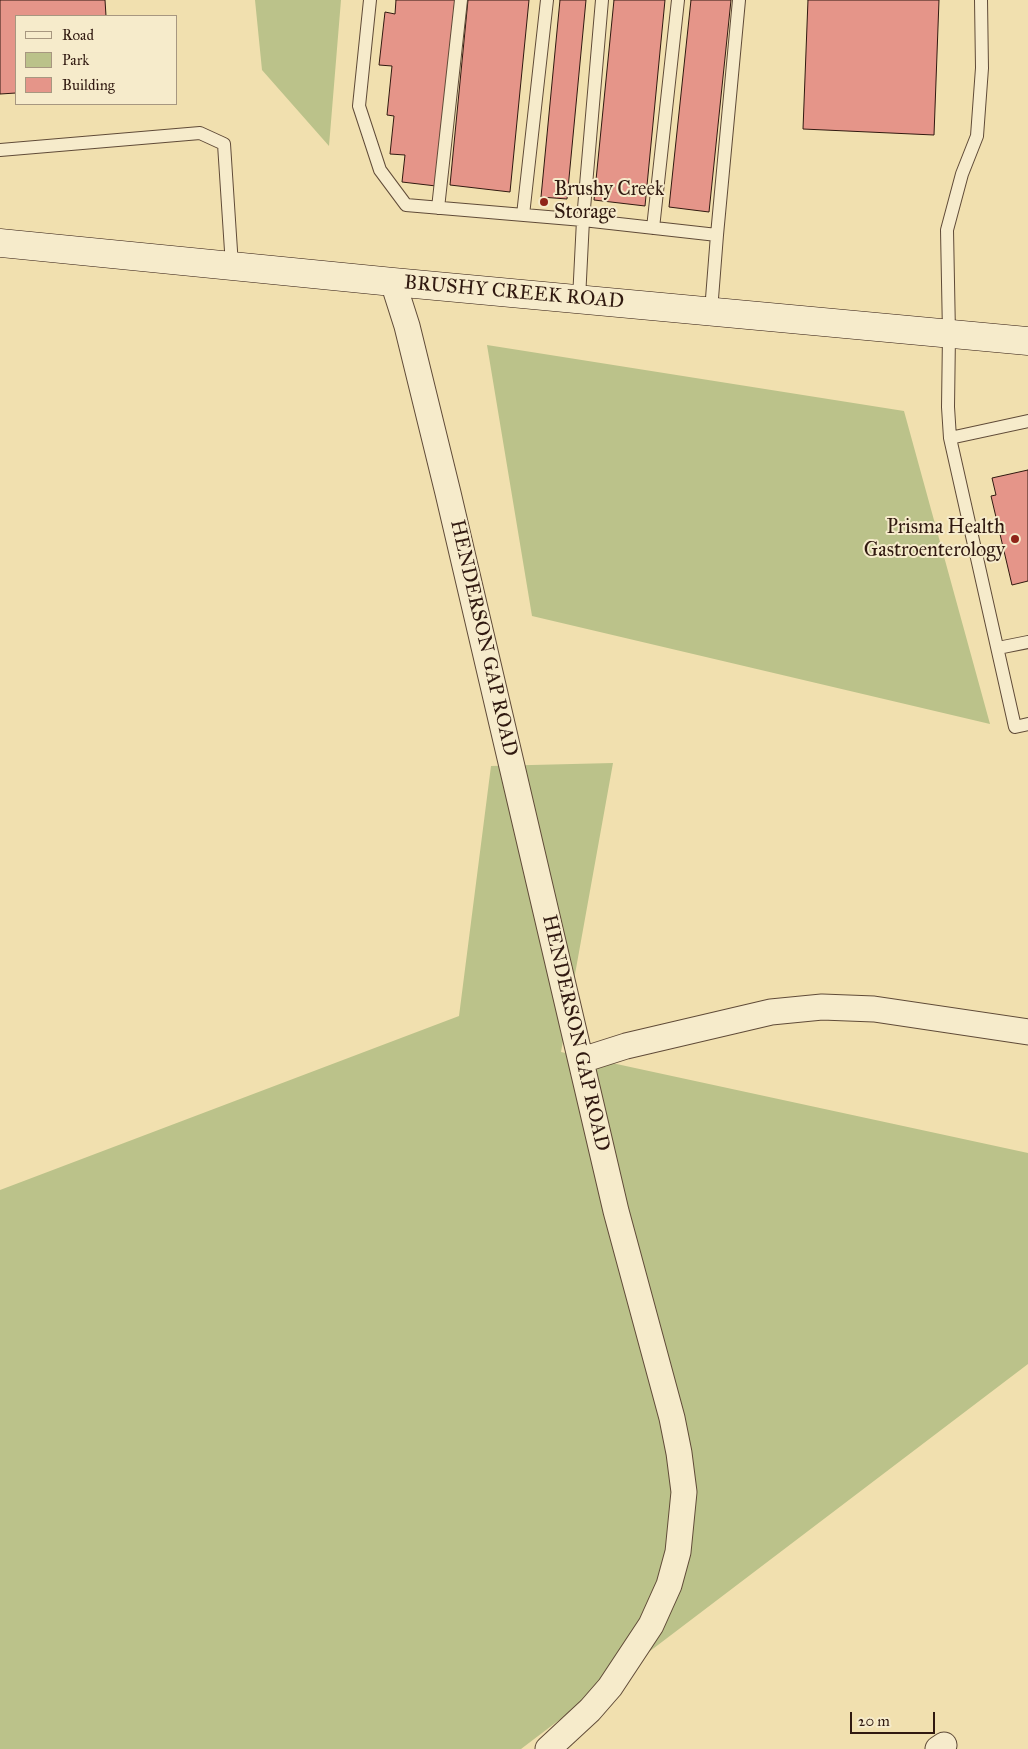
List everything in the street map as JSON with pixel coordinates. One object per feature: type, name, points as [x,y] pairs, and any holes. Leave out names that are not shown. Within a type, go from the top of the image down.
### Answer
[{"type":"main road","name":"BRUSHY CREEK ROAD","points":[[0,242],[393,282],[1028,341]]},
{"type":"street","name":"HENDERSON GAP ROAD","points":[[393,282],[407,326],[448,493],[616,1211],[677,1444],[684,1492],[678,1552],[669,1585],[651,1625],[610,1687],[590,1710],[548,1749]]},
{"type":"street","points":[[582,1060],[626,1046],[771,1012],[822,1007],[874,1009],[1028,1032]]},
{"type":"lane","points":[[370,0],[359,106],[380,170],[406,205],[583,220],[717,235]]},
{"type":"lane","points":[[438,208],[461,0]]},
{"type":"lane","points":[[523,215],[547,0]]},
{"type":"lane","points":[[579,299],[583,220],[602,0]]},
{"type":"lane","points":[[653,228],[678,0]]},
{"type":"lane","points":[[711,311],[739,0]]},
{"type":"lane","points":[[981,0],[982,68],[977,136],[962,174],[947,230],[948,407],[950,438],[1015,727],[1028,724]]},
{"type":"lane","points":[[0,150],[200,134],[224,144],[232,266]]},
{"type":"lane","points":[[950,438],[1028,421]]},
{"type":"lane","points":[[998,648],[1028,642]]},
{"type":"green space","points":[[255,0],[341,0],[329,146],[262,70]]},
{"type":"green space","points":[[487,345],[904,411],[990,724],[532,616]]},
{"type":"green space","points":[[613,763],[561,1052],[1028,1153],[1028,1364],[521,1749],[0,1749],[0,1190],[459,1016],[491,766]]},
{"type":"building","points":[[0,0],[105,0],[106,15],[15,15],[15,93],[0,94]]},
{"type":"building","points":[[396,0],[455,0],[436,186],[402,182],[405,155],[390,154],[394,116],[387,115],[392,66],[379,65],[385,12],[395,14]]},
{"type":"building","points":[[468,0],[529,0],[510,192],[450,185]]},
{"type":"building","points":[[560,0],[586,0],[567,199],[541,197]]},
{"type":"building","points":[[614,0],[665,0],[645,206],[594,200]]},
{"type":"building","points":[[691,0],[731,0],[709,212],[669,207]]},
{"type":"building","points":[[808,0],[939,0],[934,135],[803,129]]},
{"type":"building","name":"Prisma Health Gastroenterology","points":[[1028,470],[1028,581],[1012,585],[991,496],[996,495],[992,478]]},
{"type":"place","name":"Brushy Creek Storage","points":[[544,202]]},
{"type":"place","name":"Prisma Health Gastroenterology","points":[[1015,539]]}]
